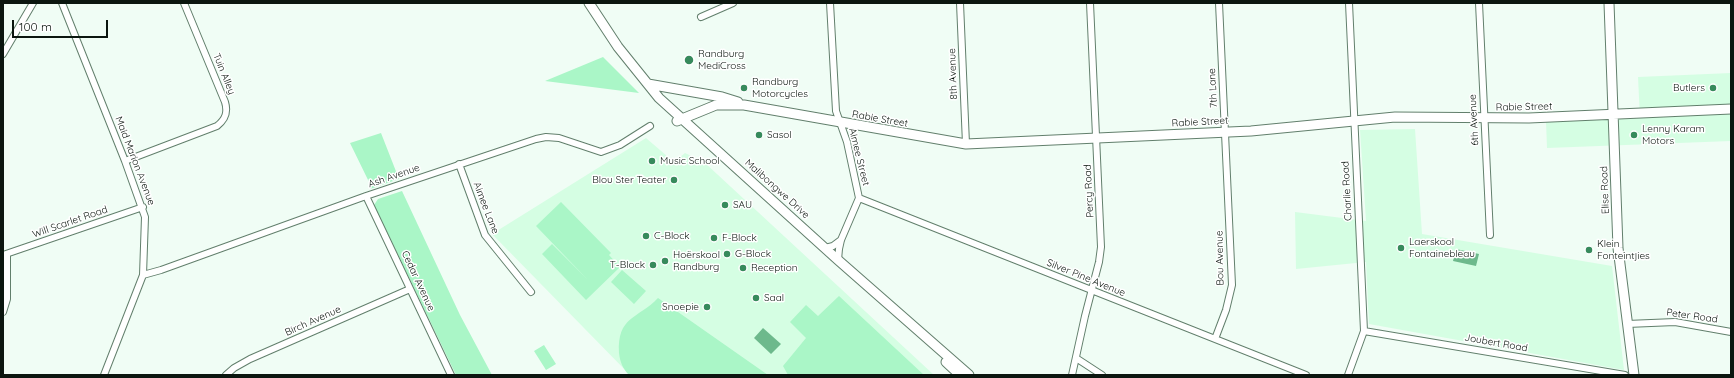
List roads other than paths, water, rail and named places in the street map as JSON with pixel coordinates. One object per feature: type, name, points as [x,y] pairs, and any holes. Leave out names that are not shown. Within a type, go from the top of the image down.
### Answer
[{"type":"street","points":[[3,54],[33,3]]},
{"type":"street","name":"Maid Marion Avenue","points":[[62,3],[143,208],[145,226],[143,275],[106,374]]},
{"type":"street","name":"Tuin Alley","points":[[125,161],[217,126],[223,121],[226,114],[225,102],[184,3]]},
{"type":"street","name":"Malibongwe Drive","points":[[582,3],[627,68],[653,99],[680,120],[969,375]]},
{"type":"street","name":"Malibongwe Drive","points":[[589,3],[618,47],[680,120],[960,375]]},
{"type":"street","points":[[701,17],[733,3]]},
{"type":"street","name":"Aimee Street","points":[[830,3],[836,106],[847,142],[859,198],[841,240],[838,249],[838,260]]},
{"type":"street","name":"8th Avenue","points":[[960,3],[966,144]]},
{"type":"street","name":"Percy Road","points":[[1072,375],[1099,262],[1101,247],[1090,3]]},
{"type":"street","name":"7th Lane","points":[[1219,3],[1228,196]]},
{"type":"street","name":"Charlie Road","points":[[1348,375],[1364,331],[1349,3]]},
{"type":"street","name":"6th Avenue","points":[[1479,3],[1490,235]]},
{"type":"street","name":"Elise Road","points":[[1609,3],[1618,248],[1634,375]]},
{"type":"street","points":[[648,84],[722,97],[735,100],[744,105]]},
{"type":"street","name":"Rabie Street","points":[[680,120],[716,105],[744,105],[966,144],[1278,129],[1395,117],[1530,118],[1731,109]]},
{"type":"street","name":"Ash Avenue","points":[[143,275],[161,270],[459,164],[546,137],[559,138],[597,152],[606,151],[620,145],[650,126]]},
{"type":"street","name":"Aimee Lane","points":[[459,164],[485,235],[531,292]]},
{"type":"street","name":"Cedar Avenue","points":[[366,196],[451,375]]},
{"type":"street","name":"Bou Avenue","points":[[1215,340],[1226,310],[1232,285],[1228,196]]},
{"type":"street","name":"Silver Pine Avenue","points":[[859,198],[1306,375]]},
{"type":"street","name":"Will Scarlet Road","points":[[5,254],[143,208]]},
{"type":"street","points":[[825,248],[833,246],[841,240]]},
{"type":"street","points":[[3,312],[7,299],[5,254]]},
{"type":"street","name":"Birch Avenue","points":[[226,375],[234,368],[250,359],[410,289]]},
{"type":"street","name":"Peter Road","points":[[1627,324],[1675,322],[1731,332]]},
{"type":"street","name":"Joubert Road","points":[[1364,331],[1625,375]]},
{"type":"street","points":[[1076,358],[1102,375]]},
{"type":"place","name":"Randburg MediCross","points":[[689,60]]},
{"type":"place","name":"Randburg Motorcycles","points":[[744,88]]},
{"type":"place","name":"Butlers","points":[[1713,88]]},
{"type":"place","name":"Sasol","points":[[759,135]]},
{"type":"place","name":"Lenny Karam Motors","points":[[1634,135]]},
{"type":"place","name":"Music School","points":[[652,161]]},
{"type":"place","name":"Blou Ster Teater","points":[[674,180]]},
{"type":"place","name":"SAU","points":[[725,205]]},
{"type":"place","name":"C-Block","points":[[646,236]]},
{"type":"place","name":"F-Block","points":[[714,238]]},
{"type":"place","name":"Laerskool Fontainebleau","points":[[1401,248]]},
{"type":"place","name":"Klein Fonteintjies","points":[[1589,250]]},
{"type":"place","name":"G-Block","points":[[727,254]]},
{"type":"place","name":"Hoërskool Randburg","points":[[665,261]]},
{"type":"place","name":"T-Block","points":[[653,265]]},
{"type":"place","name":"Reception","points":[[743,268]]},
{"type":"place","name":"Saal","points":[[756,298]]},
{"type":"place","name":"Snoepie","points":[[707,307]]}]
